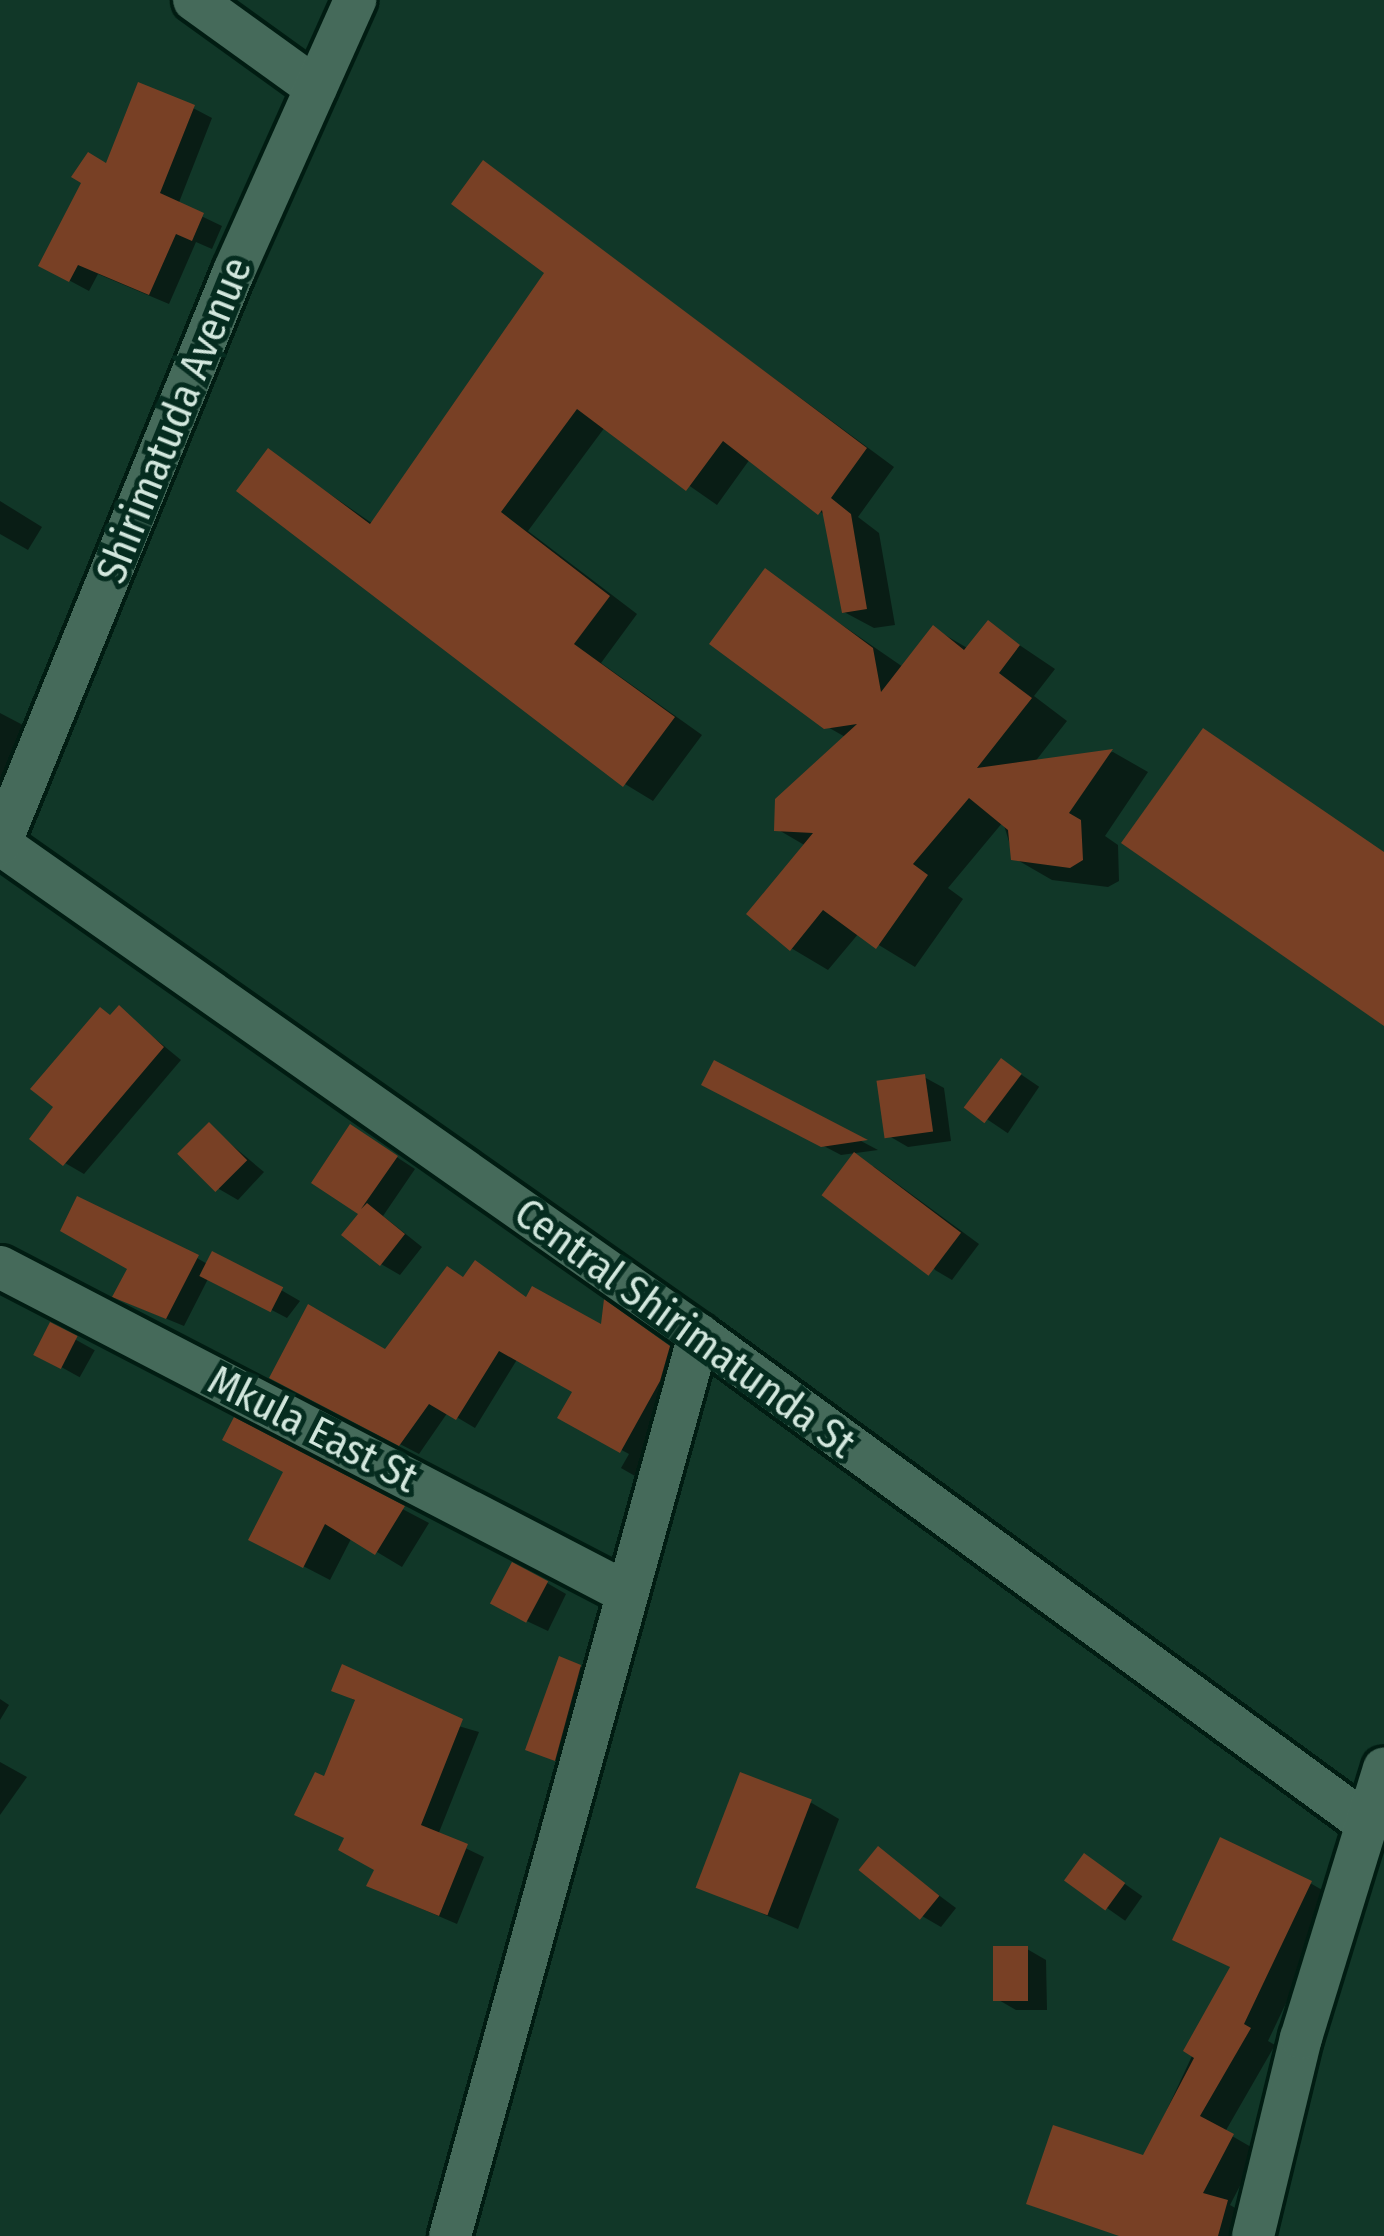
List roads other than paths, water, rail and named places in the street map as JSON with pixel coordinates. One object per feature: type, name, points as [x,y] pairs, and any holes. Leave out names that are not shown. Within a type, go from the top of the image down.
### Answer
[{"type":"street","points":[[194,0],[316,88]]},
{"type":"street","name":"Shirimatuda Avenue","points":[[0,844],[355,0]]},
{"type":"street","name":"Central Shirimatunda St","points":[[0,844],[699,1335],[1363,1821]]},
{"type":"street","name":"Mkula East St","points":[[0,1267],[626,1592]]},
{"type":"street","points":[[450,2236],[699,1335]]},
{"type":"street","points":[[1253,2236],[1363,1821],[1384,1768]]}]
